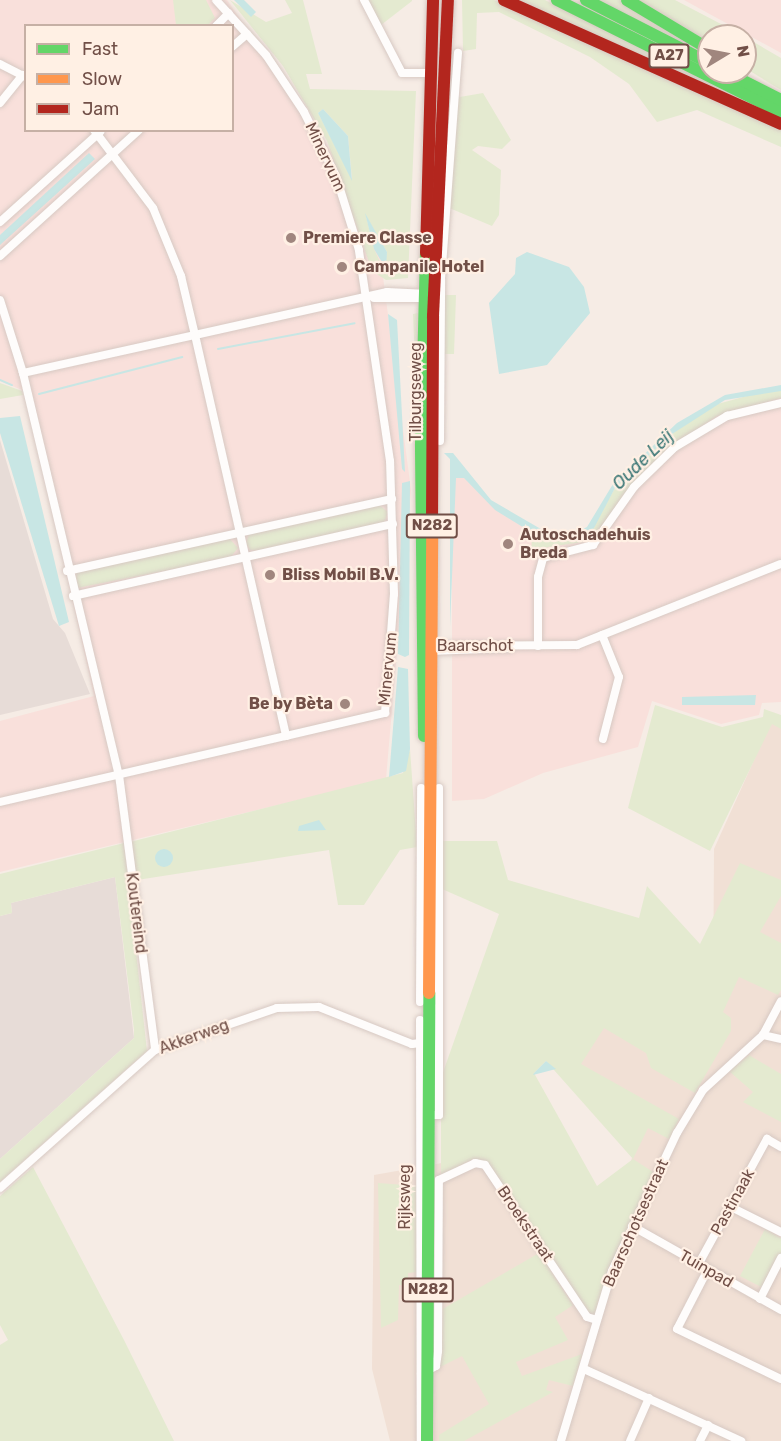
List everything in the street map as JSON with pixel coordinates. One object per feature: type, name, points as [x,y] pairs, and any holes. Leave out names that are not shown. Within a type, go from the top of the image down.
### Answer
[{"type":"main road","name":"Tilburgseweg","points":[[430,786],[427,296],[437,73],[433,0]]},
{"type":"main road","name":"Tilburgseweg","points":[[437,73],[448,0]]},
{"type":"main road","name":"A27","points":[[504,0],[781,124]]},
{"type":"main road","name":"A27","points":[[557,0],[781,112]]},
{"type":"main road","name":"A27","points":[[586,0],[697,57]]},
{"type":"main road","name":"A27","points":[[627,0],[697,42]]},
{"type":"main road","points":[[757,80],[781,98]]},
{"type":"main road","points":[[751,84],[781,98]]},
{"type":"main road","name":"Rijksweg","points":[[428,1441],[425,1374],[434,1178],[429,1115],[430,1074],[425,1043],[426,920],[433,872],[430,786]]},
{"type":"street","name":"Minervum","points":[[0,802],[385,713],[393,524],[370,297],[346,204],[321,144],[283,80],[247,34],[216,0]]},
{"type":"street","points":[[364,0],[402,73],[457,73]]},
{"type":"street","points":[[218,24],[229,14]]},
{"type":"street","points":[[234,45],[247,34]]},
{"type":"street","name":"Tilburgseweg","points":[[440,441],[442,255],[458,53]]},
{"type":"street","points":[[0,64],[24,76],[0,103]]},
{"type":"street","points":[[0,222],[98,132],[114,152],[170,244],[195,335],[285,736]]},
{"type":"street","points":[[0,256],[137,132]]},
{"type":"street","points":[[23,373],[370,297],[427,296]]},
{"type":"street","points":[[0,300],[23,373],[67,571],[118,775]]},
{"type":"street","points":[[538,646],[538,577],[543,558],[593,545],[634,488],[675,447],[727,416],[781,403]]},
{"type":"street","points":[[67,571],[392,498]]},
{"type":"street","points":[[73,596],[393,524]]},
{"type":"street","name":"Baarschot","points":[[429,649],[577,645],[781,564]]},
{"type":"street","points":[[602,635],[620,677],[603,739]]},
{"type":"street","name":"Koutereind","points":[[118,775],[155,1050]]},
{"type":"street","name":"Rijksweg","points":[[420,1002],[426,920],[430,786]]},
{"type":"street","name":"Rijksweg","points":[[429,1115],[439,1115],[433,872]]},
{"type":"street","name":"Baarschotsestraat","points":[[561,1441],[597,1320],[632,1226],[693,1103],[763,1035],[781,1001]]},
{"type":"street","name":"Akkerweg","points":[[0,1188],[155,1050],[299,1005],[328,1010],[370,1030],[425,1043]]},
{"type":"street","name":"Rijksweg","points":[[420,1020],[425,1043],[425,1374],[420,1441]]},
{"type":"street","points":[[763,1035],[781,1039]]},
{"type":"street","name":"Pastinaak","points":[[698,1265],[767,1139],[781,1147]]},
{"type":"street","name":"Broekstraat","points":[[434,1178],[475,1163],[485,1165],[587,1317],[597,1320]]},
{"type":"street","points":[[731,1207],[781,1232]]},
{"type":"street","name":"Tuinpad","points":[[632,1226],[707,1271],[781,1310]]},
{"type":"street","points":[[760,1299],[781,1258]]},
{"type":"street","points":[[707,1271],[677,1329],[781,1378]]},
{"type":"street","points":[[584,1370],[741,1441]]},
{"type":"street","points":[[630,1441],[649,1398]]},
{"type":"street","points":[[700,1441],[708,1425]]},
{"type":"shaded area","points":[[0,0],[227,0],[329,148],[380,254],[411,490],[386,779],[0,872],[0,721],[94,696],[25,391],[0,381]]},
{"type":"shaded area","points":[[684,0],[781,0],[781,53],[757,40],[757,24],[728,24]]},
{"type":"shaded area","points":[[781,391],[781,702],[762,703],[759,715],[721,724],[652,701],[638,747],[543,773],[484,799],[452,801],[452,472],[461,472],[480,494],[558,541],[580,538],[609,498],[714,405]]},
{"type":"shaded area","points":[[0,440],[53,619],[65,633],[90,694],[0,715]]},
{"type":"shaded area","points":[[773,718],[781,724],[781,1441],[390,1441],[372,1369],[374,1175],[487,1155],[583,1301],[647,1114],[573,1071],[602,1025],[713,1002],[714,849]]},
{"type":"shaded area","points":[[115,877],[134,1038],[0,1159],[0,916],[12,913],[11,903]]},
{"type":"green space","points":[[173,0],[206,0],[215,18],[209,24],[176,24]]},
{"type":"green space","points":[[230,0],[266,22],[292,13],[285,0],[303,0],[322,74],[306,74],[310,89],[416,91],[408,278],[386,280],[372,271],[327,141],[283,66]],"holes":[[[323,109],[348,136],[352,179],[318,113]],[[366,216],[387,252],[383,268],[374,249]]]},
{"type":"green space","points":[[367,0],[412,0],[412,1],[381,25]]},
{"type":"green space","points":[[462,0],[494,0],[781,127],[781,147],[697,110],[657,122],[629,84],[590,57],[499,12],[477,13],[476,49],[463,51]]},
{"type":"green space","points":[[516,0],[545,0],[697,78],[697,80]]},
{"type":"green space","points":[[597,0],[620,0],[697,52]]},
{"type":"green space","points":[[633,0],[675,0],[721,24],[697,24],[697,39]]},
{"type":"green space","points":[[757,44],[781,58],[781,90],[757,75]]},
{"type":"green space","points":[[705,84],[710,84],[741,100]]},
{"type":"green space","points":[[483,93],[511,140],[502,149],[478,146],[472,150],[501,170],[499,215],[492,226],[447,207],[454,98]]},
{"type":"green space","points":[[444,295],[456,295],[454,354],[443,354]]},
{"type":"green space","points":[[419,313],[418,430],[413,314]]},
{"type":"green space","points":[[0,383],[22,391],[23,395],[0,399]]},
{"type":"green space","points":[[765,391],[781,391],[781,398],[717,416],[665,451],[636,480],[591,541],[548,547],[531,558],[532,533],[558,541],[589,534],[615,488],[669,436],[714,405]]},
{"type":"green space","points":[[379,505],[388,512],[384,523],[261,551],[250,550],[246,543],[249,534]]},
{"type":"green space","points":[[229,538],[238,548],[230,558],[77,588],[76,572]]},
{"type":"green space","points":[[655,705],[722,727],[763,717],[764,709],[781,715],[781,729],[772,724],[710,851],[628,808]]},
{"type":"green space","points":[[410,749],[417,847],[400,850],[364,905],[338,905],[329,850],[137,880],[130,842],[403,773]]},
{"type":"green space","points":[[442,841],[497,841],[508,880],[639,918],[647,886],[700,944],[740,863],[781,880],[781,896],[760,932],[781,943],[781,990],[778,995],[739,977],[723,1012],[731,1018],[731,1031],[695,1093],[651,1068],[646,1053],[604,1028],[581,1064],[679,1119],[669,1139],[648,1128],[633,1159],[653,1172],[609,1269],[596,1317],[587,1315],[486,1163],[471,1160],[441,1176],[441,1078],[499,914],[442,889]],"holes":[[[546,1061],[633,1159],[597,1186],[534,1073]]]},
{"type":"green space","points":[[124,843],[147,1051],[0,1182],[0,1159],[134,1038],[134,1030],[115,877],[11,903],[12,913],[0,916],[0,874]]},
{"type":"green space","points":[[749,1055],[781,1074],[781,1122],[743,1102],[753,1092],[729,1071]]},
{"type":"green space","points":[[33,1167],[174,1441],[0,1441],[0,1345],[8,1340],[0,1325],[0,1196]]},
{"type":"green space","points":[[378,1183],[418,1186],[418,1272],[408,1273],[408,1285],[399,1285],[398,1320],[381,1328]]},
{"type":"green space","points":[[765,1229],[781,1238],[781,1254],[763,1288],[740,1276]]},
{"type":"green space","points":[[539,1253],[573,1305],[555,1317],[568,1340],[516,1362],[522,1376],[582,1354],[573,1386],[549,1380],[546,1390],[553,1392],[464,1441],[439,1441],[439,1435],[489,1404],[462,1356],[440,1367],[441,1310]]},
{"type":"water","points":[[234,0],[244,0],[256,12],[251,17]]},
{"type":"water","points":[[323,109],[348,136],[352,181],[318,113]]},
{"type":"water","points":[[89,153],[95,159],[0,245],[0,235]]},
{"type":"water","points":[[365,213],[387,252],[386,269],[374,249]]},
{"type":"water","points":[[527,252],[569,267],[584,287],[590,313],[547,365],[499,374],[489,303],[515,274],[516,258]]},
{"type":"water","points":[[388,314],[397,320],[405,472],[402,469]]},
{"type":"water","name":"Oude Leij","points":[[781,385],[781,391],[725,400],[669,436],[615,488],[594,528],[580,538],[539,537],[495,510],[464,478],[456,478],[450,627],[450,459],[444,453],[453,453],[491,500],[546,532],[571,535],[587,527],[613,484],[677,423],[725,395]]},
{"type":"water","points":[[20,416],[69,622],[59,626],[0,433],[0,418]]},
{"type":"water","points":[[410,481],[409,655],[405,657],[398,654],[402,483]]},
{"type":"water","points":[[398,667],[408,669],[410,749],[406,771],[389,777]]},
{"type":"water","points":[[756,695],[755,705],[682,705],[682,697]]},
{"type":"water","points":[[319,820],[326,830],[298,831],[299,826]]},
{"type":"water","points":[[164,849],[170,852],[173,858],[170,864],[164,867],[158,864],[155,858],[158,852]]},
{"type":"water","points":[[546,1061],[556,1069],[533,1075],[534,1073]]},
{"type":"waterway","points":[[218,349],[355,323]]},
{"type":"waterway","points":[[39,394],[182,357]]},
{"type":"waterway","points":[[0,380],[12,385]]},
{"type":"traffic: fast","points":[[557,0],[781,112]]},
{"type":"traffic: fast","points":[[586,0],[697,57]]},
{"type":"traffic: fast","points":[[627,0],[697,42]]},
{"type":"traffic: fast","points":[[750,84],[781,100]]},
{"type":"traffic: fast","points":[[424,736],[421,444],[426,253]]},
{"type":"traffic: fast","points":[[427,1441],[429,993]]},
{"type":"traffic: slow","points":[[429,993],[432,525]]},
{"type":"traffic: jam","points":[[426,253],[433,0]]},
{"type":"traffic: jam","points":[[432,525],[433,316],[448,0]]},
{"type":"traffic: jam","points":[[504,0],[781,124]]},
{"type":"place","name":"Premiere Classe","points":[[291,238]]},
{"type":"place","name":"Campanile Hotel","points":[[342,267]]},
{"type":"place","name":"Autoschadehuis Breda","points":[[508,544]]},
{"type":"place","name":"Bliss Mobil B.V.","points":[[270,575]]},
{"type":"place","name":"Be by Bèta","points":[[345,704]]}]
